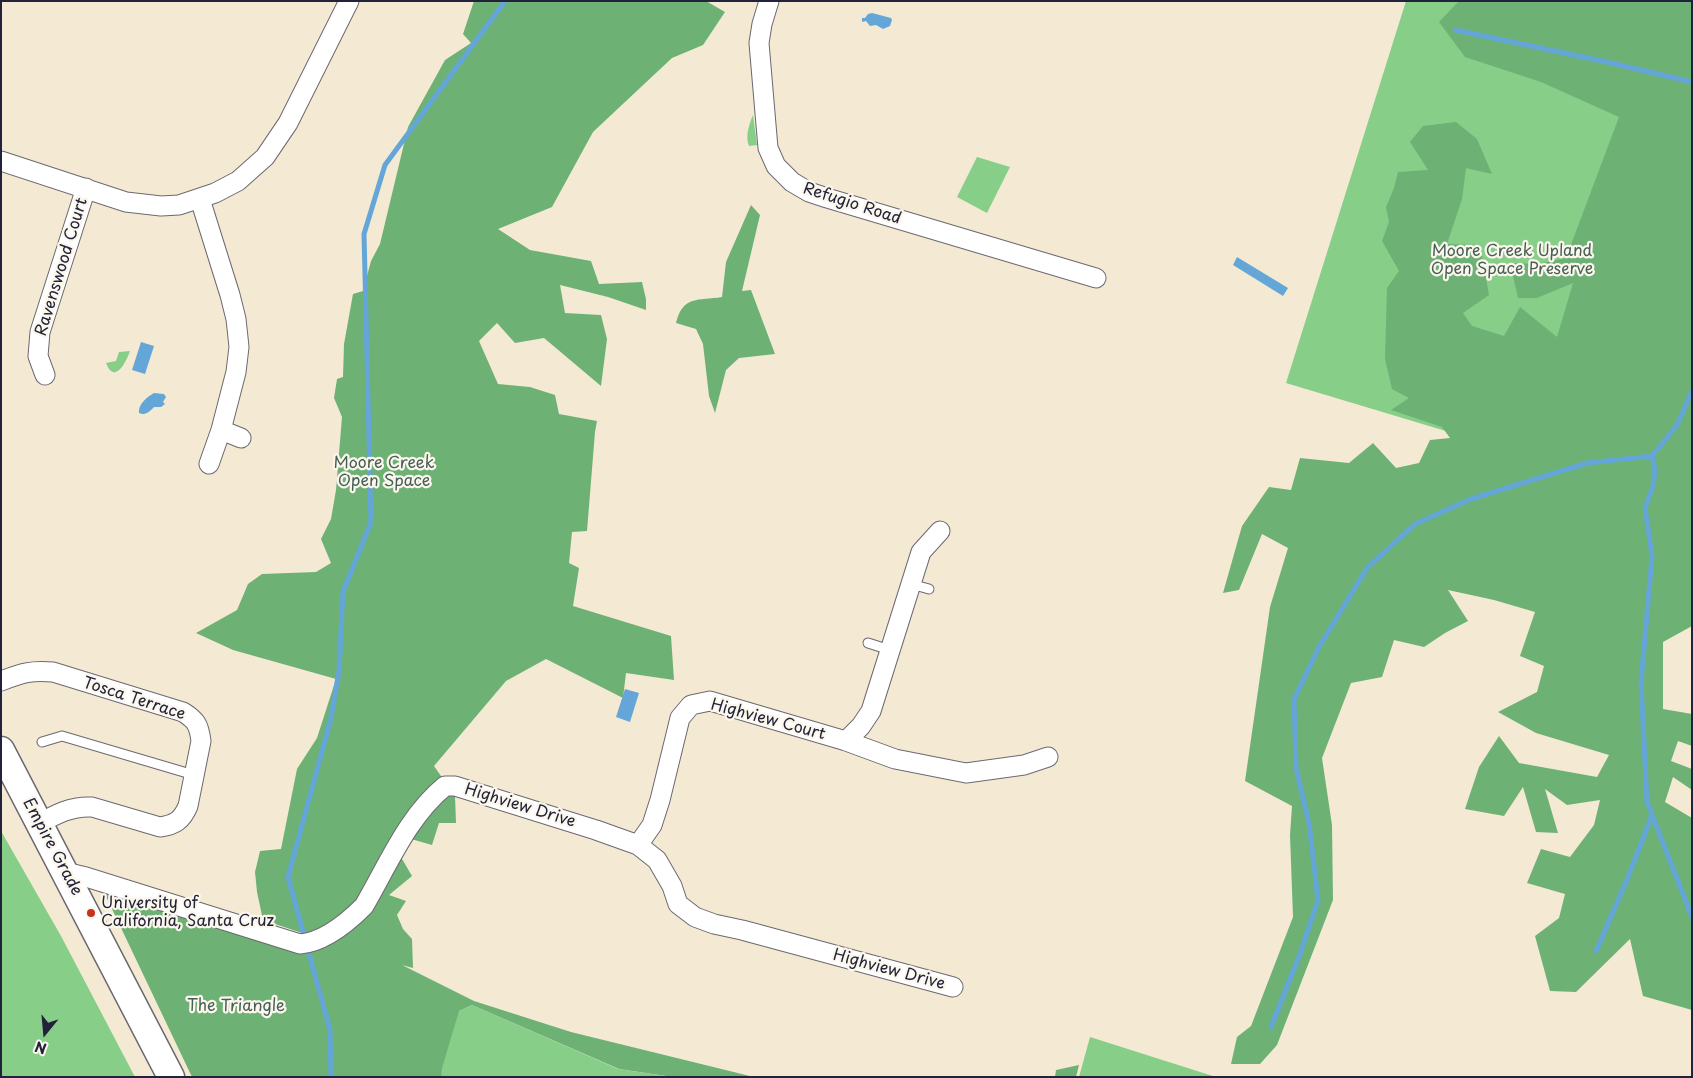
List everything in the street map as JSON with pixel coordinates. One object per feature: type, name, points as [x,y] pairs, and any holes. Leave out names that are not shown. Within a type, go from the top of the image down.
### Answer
[{"type":"main road","name":"Empire Grade","points":[[1,750],[171,1077]]},
{"type":"street","points":[[1,161],[126,202],[161,206],[200,199],[238,181],[265,157],[288,123],[349,1]]},
{"type":"street","name":"Refugio Road","points":[[769,1],[759,43],[768,148],[776,166],[792,182],[809,192],[827,198],[1096,278]]},
{"type":"street","name":"Ravenswood Court","points":[[45,375],[38,356],[40,332],[86,188]]},
{"type":"street","points":[[200,199],[236,318],[239,347],[236,372],[221,430],[209,464]]},
{"type":"street","points":[[221,430],[241,438]]},
{"type":"street","name":"Highview Court","points":[[846,741],[862,726],[871,712],[890,650],[920,586],[922,552],[940,530]]},
{"type":"street","name":"Tosca Terrace","points":[[1,681],[24,673],[37,671],[53,672],[183,712],[194,719],[200,730],[201,740],[188,806],[185,814],[171,826],[160,827],[92,807],[74,807],[56,814],[39,824]]},
{"type":"street","name":"Highview Court","points":[[638,845],[652,825],[680,718],[691,704],[710,701],[846,741],[895,759],[966,773],[1024,766],[1048,757]]},
{"type":"street","name":"Highview Drive","points":[[64,872],[86,877],[300,944],[310,943],[323,938],[364,906],[417,814],[445,786],[455,786],[638,845],[657,860],[672,886],[678,904],[696,917],[714,924],[953,987]]},
{"type":"lane","points":[[868,643],[890,650]]},
{"type":"lane","points":[[42,742],[62,736],[194,775]]},
{"type":"green space","points":[[474,1],[706,1],[725,12],[703,45],[672,58],[593,132],[552,207],[498,229],[530,250],[591,261],[599,284],[642,282],[646,299],[646,310],[608,297],[560,285],[565,313],[601,315],[607,339],[601,386],[544,338],[515,343],[497,323],[479,341],[498,384],[530,387],[555,395],[559,414],[597,421],[587,531],[572,532],[569,563],[579,568],[573,606],[671,636],[674,680],[626,673],[623,698],[546,659],[506,681],[434,766],[455,796],[456,823],[439,823],[432,845],[411,839],[398,852],[412,876],[389,895],[406,901],[397,915],[403,929],[412,939],[413,968],[402,965],[474,1001],[571,1032],[754,1077],[673,1077],[619,1069],[472,1005],[459,1011],[441,1077],[192,1077],[102,888],[299,953],[302,933],[263,920],[255,872],[260,851],[281,849],[297,769],[317,738],[336,679],[233,650],[196,633],[237,610],[248,584],[262,574],[316,572],[331,563],[321,539],[331,519],[336,490],[342,417],[334,398],[337,379],[343,377],[344,344],[353,294],[363,291],[371,261],[380,244],[408,127],[445,60],[471,43],[463,34]]},
{"type":"green space","name":"Moore Creek Upland Open Space Preserve","points":[[1406,1],[1692,1],[1692,505],[1286,383]]},
{"type":"green space","points":[[1459,1],[1692,1],[1692,626],[1663,642],[1663,709],[1692,714],[1692,746],[1678,741],[1671,761],[1692,769],[1692,790],[1673,777],[1665,802],[1692,818],[1692,1010],[1643,996],[1630,939],[1576,992],[1550,991],[1535,936],[1559,918],[1565,894],[1527,883],[1541,849],[1570,857],[1594,825],[1600,800],[1567,805],[1545,789],[1558,833],[1536,832],[1523,787],[1504,816],[1465,809],[1479,767],[1499,736],[1519,763],[1597,777],[1609,755],[1536,733],[1498,712],[1537,692],[1544,666],[1520,656],[1535,612],[1494,600],[1448,590],[1468,621],[1424,647],[1394,640],[1382,677],[1351,683],[1322,758],[1332,825],[1333,900],[1277,1045],[1260,1064],[1231,1064],[1237,1037],[1251,1026],[1293,917],[1290,835],[1292,806],[1245,781],[1270,607],[1288,548],[1262,534],[1239,590],[1223,593],[1242,526],[1269,487],[1291,490],[1300,458],[1349,463],[1373,443],[1396,468],[1419,463],[1430,440],[1450,438],[1442,427],[1391,410],[1409,398],[1392,389],[1385,359],[1387,288],[1399,271],[1382,241],[1389,222],[1386,207],[1398,172],[1428,170],[1410,142],[1423,126],[1456,122],[1477,139],[1492,174],[1466,168],[1462,199],[1447,244],[1480,245],[1489,295],[1463,313],[1472,326],[1504,336],[1520,307],[1557,337],[1573,283],[1537,298],[1518,298],[1510,263],[1537,264],[1566,258],[1619,117],[1541,82],[1465,57],[1439,22]]},
{"type":"green space","points":[[753,115],[757,145],[749,146],[747,135]]},
{"type":"green space","points":[[977,157],[1010,167],[987,213],[957,197]]},
{"type":"green space","points":[[751,205],[760,215],[742,291],[751,290],[775,354],[739,358],[726,370],[715,413],[709,396],[703,344],[696,329],[676,323],[679,314],[687,304],[693,301],[722,297],[726,262]]},
{"type":"green space","points":[[130,351],[117,372],[109,369],[106,363],[116,361],[119,352]]},
{"type":"green space","points":[[1,831],[61,936],[135,1077],[1,1077]]},
{"type":"green space","points":[[472,1005],[618,1069],[673,1077],[439,1077],[455,1013]]},
{"type":"green space","points":[[1090,1037],[1216,1077],[1079,1077]]},
{"type":"green space","points":[[1079,1065],[1076,1077],[1055,1077],[1056,1070]]},
{"type":"water","points":[[872,13],[891,18],[890,26],[883,29],[876,25],[870,26],[866,21],[862,22],[862,18]]},
{"type":"water","points":[[1237,257],[1288,288],[1283,296],[1233,265]]},
{"type":"water","points":[[141,342],[154,346],[145,374],[132,370]]},
{"type":"water","points":[[154,393],[164,394],[166,397],[163,402],[165,404],[161,407],[154,407],[146,413],[139,413],[141,404]]},
{"type":"water","points":[[625,689],[639,693],[630,722],[616,717]]},
{"type":"waterway","points":[[331,1077],[330,1030],[288,877],[331,718],[339,671],[343,592],[371,522],[364,234],[385,165],[505,1]]},
{"type":"waterway","points":[[1455,30],[1692,82]]},
{"type":"waterway","points":[[1692,391],[1677,425],[1652,456],[1655,470],[1653,486],[1645,508],[1652,556],[1641,683],[1647,802],[1692,917]]},
{"type":"waterway","points":[[1271,1027],[1300,954],[1318,900],[1309,823],[1296,768],[1294,699],[1319,647],[1367,568],[1415,524],[1471,499],[1587,463],[1652,456]]},
{"type":"waterway","points":[[1596,951],[1652,815]]},
{"type":"place","name":"University of California, Santa Cruz","points":[[91,913]]},
{"type":"park label","name":"Moore Creek Open Space","points":[[384,473]]},
{"type":"park label","name":"The Triangle","points":[[236,1007]]}]
